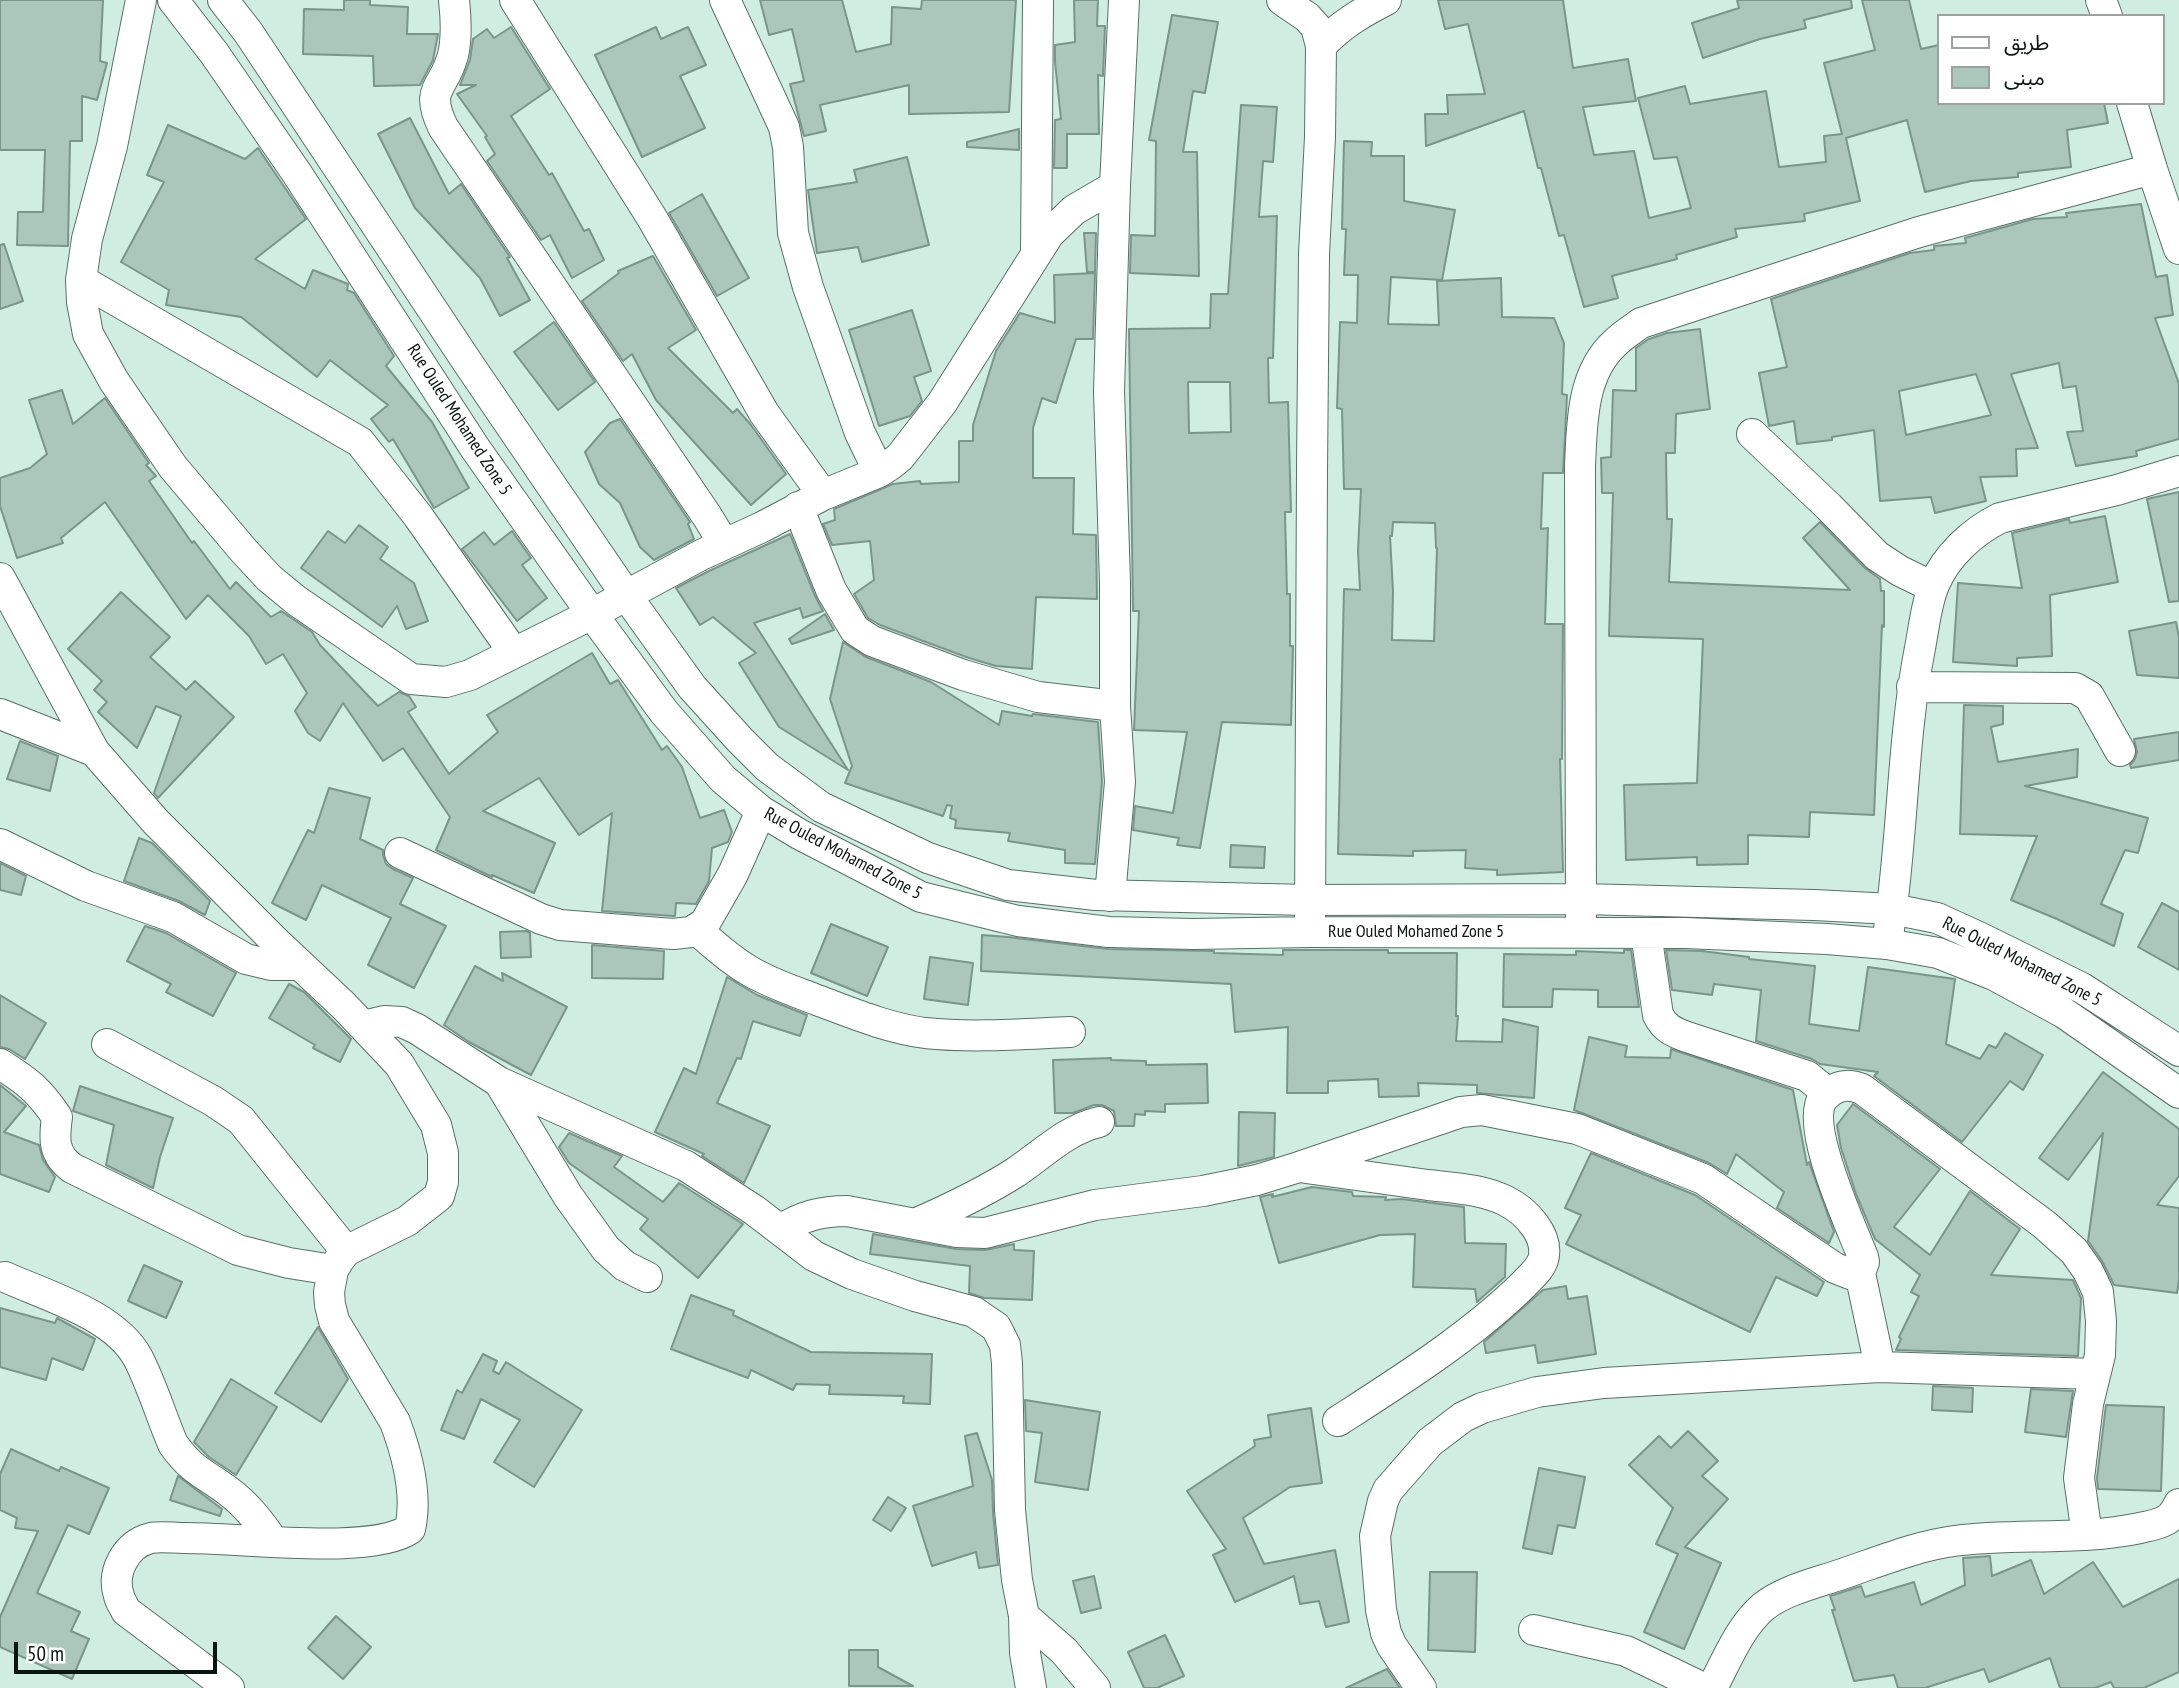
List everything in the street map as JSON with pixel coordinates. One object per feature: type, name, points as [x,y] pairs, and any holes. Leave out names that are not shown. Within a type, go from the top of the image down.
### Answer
[{"type":"street","points":[[141,0],[112,146],[87,239],[81,280],[88,334],[114,381],[173,467],[269,578],[297,601],[411,679],[446,682],[470,675],[724,544],[811,501],[879,472],[900,457],[942,403],[1049,234],[1074,210],[1115,186]]},
{"type":"street","name":"Rue Ouled Mohamed Zone 5","points":[[173,0],[214,53],[296,172],[475,448],[664,712],[723,779],[761,811],[799,834],[921,897],[1018,922],[1109,932],[1646,933],[1828,939],[1887,944],[1938,953],[1994,975],[2064,1013],[2179,1093]]},
{"type":"street","name":"Rue Ouled Mohamed Zone 5","points":[[223,0],[255,43],[626,595],[692,687],[767,767],[821,807],[928,858],[1008,885],[1110,896],[1309,900],[1582,899],[1892,909],[1937,918],[1983,939],[2082,988],[2179,1051]]},
{"type":"street","points":[[454,0],[456,17],[453,53],[435,92],[435,110],[724,544]]},
{"type":"street","points":[[514,0],[652,218],[764,412],[811,501],[831,590],[855,630],[872,641],[963,675],[1038,697],[1115,706]]},
{"type":"street","points":[[725,0],[784,127],[788,147],[793,233],[808,287],[860,433],[879,472]]},
{"type":"street","points":[[1036,253],[1038,0]]},
{"type":"street","points":[[1110,896],[1120,782],[1115,706],[1115,583],[1109,391],[1124,0]]},
{"type":"street","points":[[1282,0],[1301,12],[1316,27],[1321,46],[1314,254],[1310,932]]},
{"type":"street","points":[[1321,46],[1336,30],[1386,0]]},
{"type":"street","points":[[2133,105],[2179,248]]},
{"type":"street","points":[[1581,932],[1580,467],[1583,410],[1590,382],[1613,344],[1641,323],[1866,249],[2152,169]]},
{"type":"street","points":[[81,280],[360,442],[418,516],[514,653]]},
{"type":"street","points":[[1752,434],[1877,556],[1933,587]]},
{"type":"street","points":[[1887,944],[1912,687],[1933,587],[1944,565],[1984,526],[2000,518],[2117,490],[2179,471]]},
{"type":"street","points":[[0,578],[94,751],[156,822],[399,1063],[436,1125],[443,1153],[443,1182],[439,1196],[407,1221],[339,1261],[289,1263],[238,1250],[72,1168],[58,1154],[54,1138],[57,1117],[45,1099],[30,1083],[0,1064]]},
{"type":"street","points":[[1912,687],[2075,688],[2089,696],[2120,751]]},
{"type":"street","points":[[0,714],[94,751]]},
{"type":"street","points":[[400,853],[541,919],[560,925],[673,934],[697,930],[705,923],[733,874],[761,811]]},
{"type":"street","points":[[0,844],[86,886],[173,917],[246,959],[271,965],[300,965]]},
{"type":"street","points":[[697,930],[750,972],[788,989],[899,1028],[926,1033],[988,1036],[1070,1032]]},
{"type":"street","points":[[1646,933],[1658,1016],[1668,1029],[1807,1076],[1828,1093]]},
{"type":"street","points":[[363,1026],[384,1021],[402,1022],[417,1029],[499,1082],[686,1166],[720,1186],[814,1255],[842,1269],[915,1296],[974,1312],[996,1327],[1005,1345],[1007,1363],[1010,1510],[1031,1688]]},
{"type":"street","points":[[107,1044],[213,1101],[241,1120],[339,1261]]},
{"type":"street","points":[[499,1082],[568,1196],[606,1249],[625,1266],[647,1277]]},
{"type":"street","points":[[1880,1367],[1860,1273],[1863,1257],[1826,1162],[1820,1130],[1823,1098],[1837,1087],[1849,1085],[1862,1089],[2045,1224],[2074,1251],[2088,1271],[2098,1292],[2101,1321],[2100,1355],[2088,1404],[2079,1478],[2087,1535]]},
{"type":"street","points":[[780,1230],[805,1216],[847,1212],[957,1232],[985,1233],[1095,1205],[1203,1191],[1256,1180],[1461,1112],[1482,1110],[1577,1129],[1703,1179],[1835,1268],[1853,1275],[1860,1273]]},
{"type":"street","points":[[915,1224],[1014,1173],[1080,1127],[1099,1122]]},
{"type":"street","points":[[1299,1167],[1475,1191],[1505,1200],[1532,1222],[1541,1238],[1544,1253],[1538,1270],[1500,1307],[1396,1383],[1338,1420]]},
{"type":"street","points":[[229,1688],[126,1611],[118,1595],[122,1559],[131,1548],[151,1538],[330,1543],[383,1541],[410,1529],[410,1482],[406,1454],[395,1422],[334,1321],[329,1292],[339,1261]]},
{"type":"street","points":[[5,1277],[97,1318],[115,1330],[137,1356],[173,1444],[193,1468],[229,1491],[254,1514],[273,1541]]},
{"type":"street","points":[[1422,1688],[1386,1633],[1381,1610],[1375,1536],[1388,1490],[1430,1442],[1463,1417],[1482,1408],[1536,1392],[1604,1383],[1880,1367],[2095,1374]]},
{"type":"street","points":[[1712,1688],[1749,1621],[1772,1600],[1794,1591],[1904,1553],[1951,1541],[2000,1536],[2087,1535],[2128,1530],[2166,1520],[2179,1504]]},
{"type":"street","points":[[1024,1616],[1064,1651],[1095,1688]]},
{"type":"street","points":[[1534,1630],[1626,1651],[1703,1688]]},
{"type":"building","points":[[0,0],[103,0],[100,61],[107,63],[97,100],[82,96],[82,141],[70,141],[68,246],[17,245],[18,212],[43,212],[45,150],[0,150]]},
{"type":"building","points":[[344,0],[370,0],[370,5],[408,7],[407,34],[438,34],[433,60],[420,85],[374,86],[373,56],[303,54],[304,9],[344,10]]},
{"type":"building","points":[[760,0],[842,0],[856,52],[891,44],[892,7],[921,9],[922,0],[1016,0],[1009,112],[909,114],[909,85],[820,105],[826,131],[804,136],[790,84],[804,81],[792,29],[769,35]]},
{"type":"building","points":[[1074,0],[1098,0],[1097,26],[1105,26],[1103,76],[1098,75],[1099,134],[1067,134],[1067,168],[1054,168],[1055,120],[1061,119],[1055,45],[1075,42]]},
{"type":"building","points":[[1438,0],[1563,0],[1573,68],[1628,59],[1636,101],[1583,107],[1594,155],[1634,151],[1649,218],[1691,208],[1677,157],[1654,159],[1638,98],[1685,86],[1690,104],[1766,91],[1779,167],[1826,162],[1824,136],[1842,134],[1824,63],[1875,50],[1862,0],[1909,0],[1921,49],[1938,45],[1938,105],[2104,105],[2108,123],[2067,130],[2071,167],[2018,173],[2018,177],[1971,181],[1925,192],[1907,120],[1846,138],[1860,201],[1804,214],[1805,221],[1735,229],[1737,237],[1676,255],[1677,259],[1612,276],[1618,298],[1584,307],[1564,235],[1559,236],[1541,168],[1538,168],[1524,111],[1426,146],[1425,114],[1448,114],[1447,95],[1485,94],[1468,24],[1445,29]]},
{"type":"building","points":[[1737,0],[1851,0],[1852,8],[1804,20],[1806,28],[1760,39],[1703,58],[1692,23],[1739,8]]},
{"type":"building","points":[[1172,15],[1218,22],[1205,93],[1193,91],[1183,152],[1197,152],[1199,276],[1130,273],[1131,235],[1155,236],[1156,141],[1149,140]]},
{"type":"building","points":[[511,27],[550,89],[511,116],[549,175],[552,173],[584,231],[589,229],[604,260],[572,278],[550,235],[541,240],[487,161],[495,154],[485,137],[487,136],[457,94],[476,85],[460,85],[470,60],[473,39],[487,29],[494,38]]},
{"type":"building","points":[[656,27],[661,39],[688,27],[706,65],[680,76],[705,128],[642,157],[595,55]]},
{"type":"building","points":[[1241,105],[1277,107],[1273,162],[1263,161],[1259,217],[1277,216],[1273,358],[1268,358],[1269,403],[1288,402],[1291,512],[1285,512],[1290,646],[1293,646],[1291,725],[1222,722],[1200,848],[1177,845],[1179,838],[1133,830],[1135,806],[1173,813],[1187,732],[1134,730],[1139,611],[1133,611],[1129,329],[1210,328],[1211,294],[1228,294]],"holes":[[[1188,382],[1230,382],[1231,432],[1189,433]]]},
{"type":"building","points":[[410,118],[449,194],[461,184],[510,257],[507,258],[530,300],[500,316],[480,278],[415,208],[378,134]]},
{"type":"building","points":[[168,125],[245,159],[258,148],[306,219],[255,259],[305,289],[313,270],[348,284],[347,290],[354,293],[394,356],[386,366],[432,422],[469,488],[434,508],[393,439],[389,442],[371,419],[388,405],[330,360],[317,377],[241,317],[166,305],[169,290],[121,262],[164,182],[147,175]]},
{"type":"building","points":[[1019,129],[1019,150],[967,147],[967,142]]},
{"type":"building","points":[[1344,141],[1372,142],[1371,156],[1404,156],[1404,201],[1455,210],[1442,280],[1391,277],[1388,324],[1439,325],[1437,281],[1501,278],[1502,317],[1554,318],[1564,343],[1562,394],[1567,395],[1563,473],[1543,473],[1541,529],[1548,528],[1545,624],[1563,624],[1560,759],[1563,872],[1497,875],[1497,870],[1465,868],[1466,850],[1413,851],[1413,856],[1338,854],[1344,589],[1360,590],[1358,551],[1361,489],[1344,489],[1342,409],[1337,408],[1340,322],[1357,323],[1358,275],[1344,275],[1346,229],[1342,229]],"holes":[[[1393,522],[1435,523],[1437,548],[1434,641],[1392,640],[1390,536]]]},
{"type":"building","points":[[907,157],[929,245],[862,262],[858,247],[817,253],[808,190],[857,182],[854,170]]},
{"type":"building","points":[[702,194],[749,278],[717,296],[669,213]]},
{"type":"building","points":[[2141,204],[2156,277],[2167,275],[2173,315],[2155,318],[2179,384],[2179,439],[2136,451],[2137,456],[2076,466],[2067,432],[2083,431],[2076,386],[2063,388],[2059,363],[2011,374],[2038,448],[2016,449],[2017,476],[1980,477],[1986,501],[1935,513],[1931,497],[1880,501],[1874,430],[1832,437],[1832,440],[1797,444],[1794,421],[1769,426],[1759,373],[1787,367],[1771,299],[1910,253],[1934,250],[1934,246],[1966,243],[1965,238],[2033,219],[2067,217],[2066,213]],"holes":[[[1976,374],[1991,415],[1906,435],[1899,391]]]},
{"type":"building","points":[[1084,233],[1096,233],[1095,272],[1087,272]]},
{"type":"building","points":[[4,244],[23,301],[0,309],[0,245]]},
{"type":"building","points":[[653,256],[696,330],[668,348],[733,413],[737,409],[786,474],[751,505],[656,400],[632,354],[623,361],[582,301],[619,273],[618,271]]},
{"type":"building","points":[[1095,273],[1093,339],[1076,339],[1056,403],[1042,398],[1033,428],[1033,478],[1074,478],[1073,534],[1096,535],[1097,599],[1036,597],[1032,669],[996,666],[969,658],[868,618],[854,594],[874,580],[870,541],[832,545],[823,524],[835,520],[834,509],[893,484],[920,481],[921,484],[959,482],[959,441],[973,441],[973,425],[996,351],[1020,313],[1055,323],[1054,275]]},
{"type":"building","points":[[912,310],[931,371],[914,377],[922,401],[910,416],[879,426],[849,330]]},
{"type":"building","points":[[554,322],[595,382],[558,410],[514,352]]},
{"type":"building","points":[[1700,329],[1710,409],[1676,414],[1675,453],[1666,453],[1667,519],[1672,519],[1669,582],[1850,590],[1803,538],[1820,522],[1865,568],[1880,579],[1881,591],[1884,591],[1874,815],[1810,812],[1809,837],[1748,835],[1748,864],[1697,865],[1697,857],[1626,860],[1624,785],[1697,783],[1703,639],[1609,636],[1613,493],[1602,493],[1601,458],[1611,457],[1613,390],[1636,391],[1636,348],[1649,339],[1667,333]]},
{"type":"building","points":[[62,390],[73,424],[105,398],[149,463],[146,465],[156,476],[149,481],[192,543],[194,541],[230,589],[236,582],[271,617],[281,611],[312,632],[320,645],[378,706],[399,692],[409,696],[416,707],[408,712],[449,774],[498,732],[487,715],[592,653],[610,684],[618,680],[662,750],[667,746],[682,767],[700,818],[724,810],[732,832],[728,842],[712,848],[709,881],[696,904],[676,903],[675,916],[602,911],[612,813],[579,835],[539,778],[483,811],[555,843],[534,893],[492,877],[436,850],[450,817],[403,748],[383,761],[343,703],[320,741],[308,733],[295,711],[307,693],[283,654],[266,664],[249,636],[208,595],[186,619],[105,502],[61,538],[63,543],[17,558],[0,506],[0,478],[30,468],[47,454],[29,400]]},
{"type":"building","points":[[620,419],[690,522],[688,524],[694,539],[654,560],[640,547],[620,503],[599,484],[585,452],[610,423]]},
{"type":"building","points":[[2179,492],[2179,601],[2169,602],[2147,499]]},
{"type":"building","points":[[2105,516],[2118,582],[2050,595],[2052,656],[2017,658],[2017,666],[1953,662],[1958,583],[2022,588],[2012,533],[2069,519],[2070,523]]},
{"type":"building","points":[[359,525],[388,547],[380,559],[414,583],[428,621],[406,629],[397,606],[382,627],[301,568],[328,531],[345,543]]},
{"type":"building","points":[[512,531],[531,558],[522,565],[547,598],[517,621],[462,549],[484,532],[494,545]]},
{"type":"building","points":[[790,534],[823,611],[803,618],[800,608],[754,623],[848,770],[779,727],[739,663],[756,653],[713,617],[700,625],[676,588]]},
{"type":"building","points":[[121,592],[170,637],[150,657],[186,690],[195,681],[234,717],[158,798],[154,793],[181,716],[156,706],[137,748],[98,712],[107,702],[94,690],[102,681],[68,649]]},
{"type":"building","points":[[825,614],[834,630],[792,644],[789,639]]},
{"type":"building","points":[[2176,622],[2179,637],[2179,678],[2137,675],[2129,631]]},
{"type":"building","points":[[843,642],[866,657],[931,682],[999,725],[1002,711],[1098,722],[1102,782],[1095,864],[1065,863],[1065,850],[1008,841],[1010,833],[955,828],[956,820],[950,818],[952,806],[947,805],[943,816],[845,783],[852,766],[830,699]]},
{"type":"building","points":[[1964,705],[2003,706],[2003,724],[1991,727],[1998,762],[2078,749],[2077,777],[2025,786],[2148,818],[2138,853],[2125,850],[2101,904],[2123,914],[2114,946],[2011,900],[2037,836],[1960,834]]},
{"type":"building","points":[[2179,732],[2179,760],[2131,768],[2137,752],[2134,739]]},
{"type":"building","points":[[20,741],[58,756],[50,791],[7,779]]},
{"type":"building","points":[[329,788],[370,798],[360,839],[383,850],[386,864],[413,878],[400,904],[446,926],[414,988],[368,965],[391,918],[322,885],[306,920],[272,903],[308,830],[314,833]]},
{"type":"building","points":[[139,838],[152,843],[210,901],[205,915],[179,901],[124,881]]},
{"type":"building","points":[[1231,845],[1265,847],[1264,868],[1230,867]]},
{"type":"building","points":[[0,863],[26,876],[21,895],[0,890]]},
{"type":"building","points":[[2162,903],[2179,912],[2179,970],[2138,947]]},
{"type":"building","points":[[831,924],[888,947],[867,996],[811,973]]},
{"type":"building","points":[[145,926],[166,933],[236,973],[213,1016],[166,992],[171,984],[127,961]]},
{"type":"building","points":[[500,932],[530,933],[531,957],[501,958]]},
{"type":"building","points":[[982,935],[1108,949],[1283,955],[1283,950],[1457,953],[1456,1041],[1502,1042],[1503,1019],[1538,1027],[1534,1098],[1477,1093],[1477,1085],[1418,1083],[1419,1096],[1379,1097],[1378,1079],[1328,1081],[1328,1093],[1287,1093],[1288,1027],[1235,1032],[1231,984],[981,971]]},
{"type":"building","points":[[592,945],[664,951],[663,979],[592,978]]},
{"type":"building","points":[[1624,950],[1631,950],[1639,1007],[1598,1007],[1598,990],[1553,989],[1552,1007],[1503,1007],[1504,954],[1576,955],[1576,951],[1624,953]]},
{"type":"building","points":[[1666,950],[1702,951],[1815,966],[1809,1024],[1859,1031],[1868,967],[1955,979],[1946,1044],[1980,1059],[1989,1045],[1996,1048],[2005,1033],[2043,1055],[2023,1090],[2010,1081],[1962,1142],[1874,1076],[1878,1072],[1820,1064],[1756,1041],[1761,990],[1714,984],[1712,995],[1672,990]]},
{"type":"building","points":[[930,957],[973,963],[968,1005],[924,999]]},
{"type":"building","points":[[475,966],[503,981],[502,973],[567,1007],[531,1075],[469,1042],[444,1025]]},
{"type":"building","points":[[727,977],[757,995],[807,1015],[800,1036],[753,1021],[741,1059],[737,1058],[717,1103],[770,1126],[744,1183],[702,1156],[704,1154],[655,1132],[684,1068],[696,1074]]},
{"type":"building","points":[[289,984],[304,992],[351,1039],[340,1062],[313,1048],[315,1045],[269,1018]]},
{"type":"building","points":[[0,995],[46,1023],[25,1059],[0,1047]]},
{"type":"building","points":[[1589,1037],[1627,1046],[1625,1057],[1670,1058],[1671,1049],[1793,1090],[1807,1165],[1809,1162],[1834,1232],[1829,1243],[1777,1208],[1784,1192],[1736,1154],[1727,1174],[1709,1163],[1574,1110]]},
{"type":"building","points":[[1111,1058],[1146,1061],[1146,1065],[1207,1064],[1208,1103],[1165,1104],[1165,1112],[1145,1111],[1145,1115],[1135,1114],[1134,1126],[1116,1126],[1114,1111],[1102,1105],[1094,1105],[1073,1113],[1055,1113],[1053,1060]]},
{"type":"building","points":[[2103,1072],[2179,1129],[2179,1176],[2157,1205],[2179,1208],[2177,1293],[2114,1285],[2088,1241],[2103,1133],[2068,1180],[2039,1158]]},
{"type":"building","points":[[0,1085],[26,1106],[4,1132],[39,1145],[43,1160],[55,1177],[49,1192],[0,1174]]},
{"type":"building","points":[[80,1086],[173,1118],[153,1188],[106,1165],[114,1125],[73,1111]]},
{"type":"building","points":[[1853,1104],[1940,1169],[1894,1227],[1930,1255],[1970,1191],[2020,1229],[1991,1275],[2073,1280],[2081,1298],[2078,1356],[1896,1350],[1901,1339],[1899,1337],[1919,1296],[1911,1292],[1920,1275],[1875,1239],[1856,1194],[1841,1148],[1837,1125]]},
{"type":"building","points":[[1239,1112],[1275,1113],[1274,1157],[1238,1166]]},
{"type":"building","points":[[569,1133],[622,1156],[614,1167],[663,1202],[679,1183],[743,1224],[698,1278],[640,1229],[648,1219],[569,1163],[559,1147]]},
{"type":"building","points":[[1591,1153],[1695,1195],[1824,1282],[1817,1296],[1776,1277],[1750,1332],[1566,1244],[1581,1215],[1565,1208]]},
{"type":"building","points":[[1312,1187],[1352,1192],[1353,1196],[1386,1197],[1385,1200],[1402,1199],[1464,1207],[1465,1243],[1506,1244],[1505,1277],[1477,1302],[1475,1289],[1413,1287],[1415,1234],[1380,1235],[1279,1263],[1260,1197],[1273,1194],[1272,1197]]},
{"type":"building","points":[[873,1234],[956,1249],[985,1250],[1014,1244],[1014,1250],[1034,1251],[1032,1300],[984,1298],[969,1293],[970,1266],[870,1254]]},
{"type":"building","points":[[144,1265],[182,1282],[166,1318],[128,1301]]},
{"type":"building","points":[[1566,1286],[1568,1299],[1587,1296],[1596,1354],[1538,1363],[1535,1345],[1486,1353],[1484,1342],[1543,1290]]},
{"type":"building","points":[[691,1295],[734,1311],[733,1315],[811,1352],[932,1354],[930,1404],[903,1403],[904,1396],[829,1394],[830,1385],[796,1384],[793,1390],[751,1370],[748,1378],[671,1349]]},
{"type":"building","points":[[0,1308],[55,1323],[57,1318],[95,1339],[83,1370],[52,1358],[46,1380],[0,1367]]},
{"type":"building","points":[[318,1327],[348,1379],[321,1422],[275,1393]]},
{"type":"building","points":[[483,1354],[497,1361],[493,1371],[499,1374],[506,1362],[582,1410],[534,1487],[494,1462],[520,1420],[481,1399],[464,1439],[441,1430],[457,1390],[462,1393]]},
{"type":"building","points":[[231,1379],[277,1407],[236,1475],[209,1457],[194,1442]]},
{"type":"building","points":[[1933,1386],[1973,1388],[1972,1412],[1932,1410]]},
{"type":"building","points":[[2031,1389],[2073,1391],[2066,1437],[2025,1432]]},
{"type":"building","points":[[1025,1400],[1100,1412],[1088,1490],[1035,1482],[1042,1433],[1026,1431]]},
{"type":"building","points":[[2106,1405],[2164,1407],[2161,1491],[2098,1489]]},
{"type":"building","points":[[1311,1408],[1322,1483],[1290,1487],[1243,1518],[1264,1564],[1335,1550],[1349,1622],[1326,1627],[1319,1601],[1300,1604],[1294,1576],[1235,1602],[1213,1555],[1226,1549],[1187,1491],[1255,1446],[1254,1440],[1271,1437],[1268,1415]]},
{"type":"building","points":[[1688,1431],[1718,1461],[1702,1476],[1728,1499],[1685,1547],[1721,1563],[1684,1649],[1644,1632],[1678,1554],[1656,1544],[1673,1508],[1629,1465],[1659,1436],[1671,1448]]},
{"type":"building","points":[[977,1433],[992,1480],[998,1565],[979,1568],[976,1552],[932,1566],[913,1506],[973,1486],[965,1436]]},
{"type":"building","points":[[11,1449],[59,1471],[61,1467],[109,1488],[89,1534],[68,1525],[37,1593],[80,1612],[71,1631],[89,1639],[72,1679],[0,1647],[0,1617],[38,1531],[15,1528],[17,1518],[0,1510],[0,1474]]},
{"type":"building","points":[[1539,1468],[1585,1477],[1575,1528],[1558,1525],[1552,1554],[1523,1548]]},
{"type":"building","points":[[178,1476],[222,1509],[220,1516],[170,1500]]},
{"type":"building","points":[[888,1497],[906,1508],[891,1531],[873,1520]]},
{"type":"building","points":[[1990,1556],[1992,1576],[2031,1560],[2044,1594],[2093,1562],[2123,1607],[2179,1579],[2179,1672],[2144,1688],[2114,1688],[2111,1682],[2095,1688],[2060,1688],[2050,1658],[1989,1682],[1984,1669],[1925,1688],[1898,1688],[1894,1675],[1854,1681],[1830,1596],[1861,1586],[1865,1597],[1914,1582],[1921,1605],[1965,1585],[1963,1558]]},
{"type":"building","points":[[1430,1572],[1477,1572],[1475,1652],[1428,1650]]},
{"type":"building","points":[[1094,1576],[1101,1608],[1081,1613],[1073,1581]]},
{"type":"building","points":[[336,1616],[371,1647],[343,1679],[308,1648]]},
{"type":"building","points":[[1165,1635],[1184,1676],[1157,1688],[1144,1688],[1128,1652]]},
{"type":"building","points":[[849,1650],[878,1650],[878,1667],[913,1686],[849,1686]]},
{"type":"building","points":[[1387,1669],[1400,1688],[1346,1688]]}]
